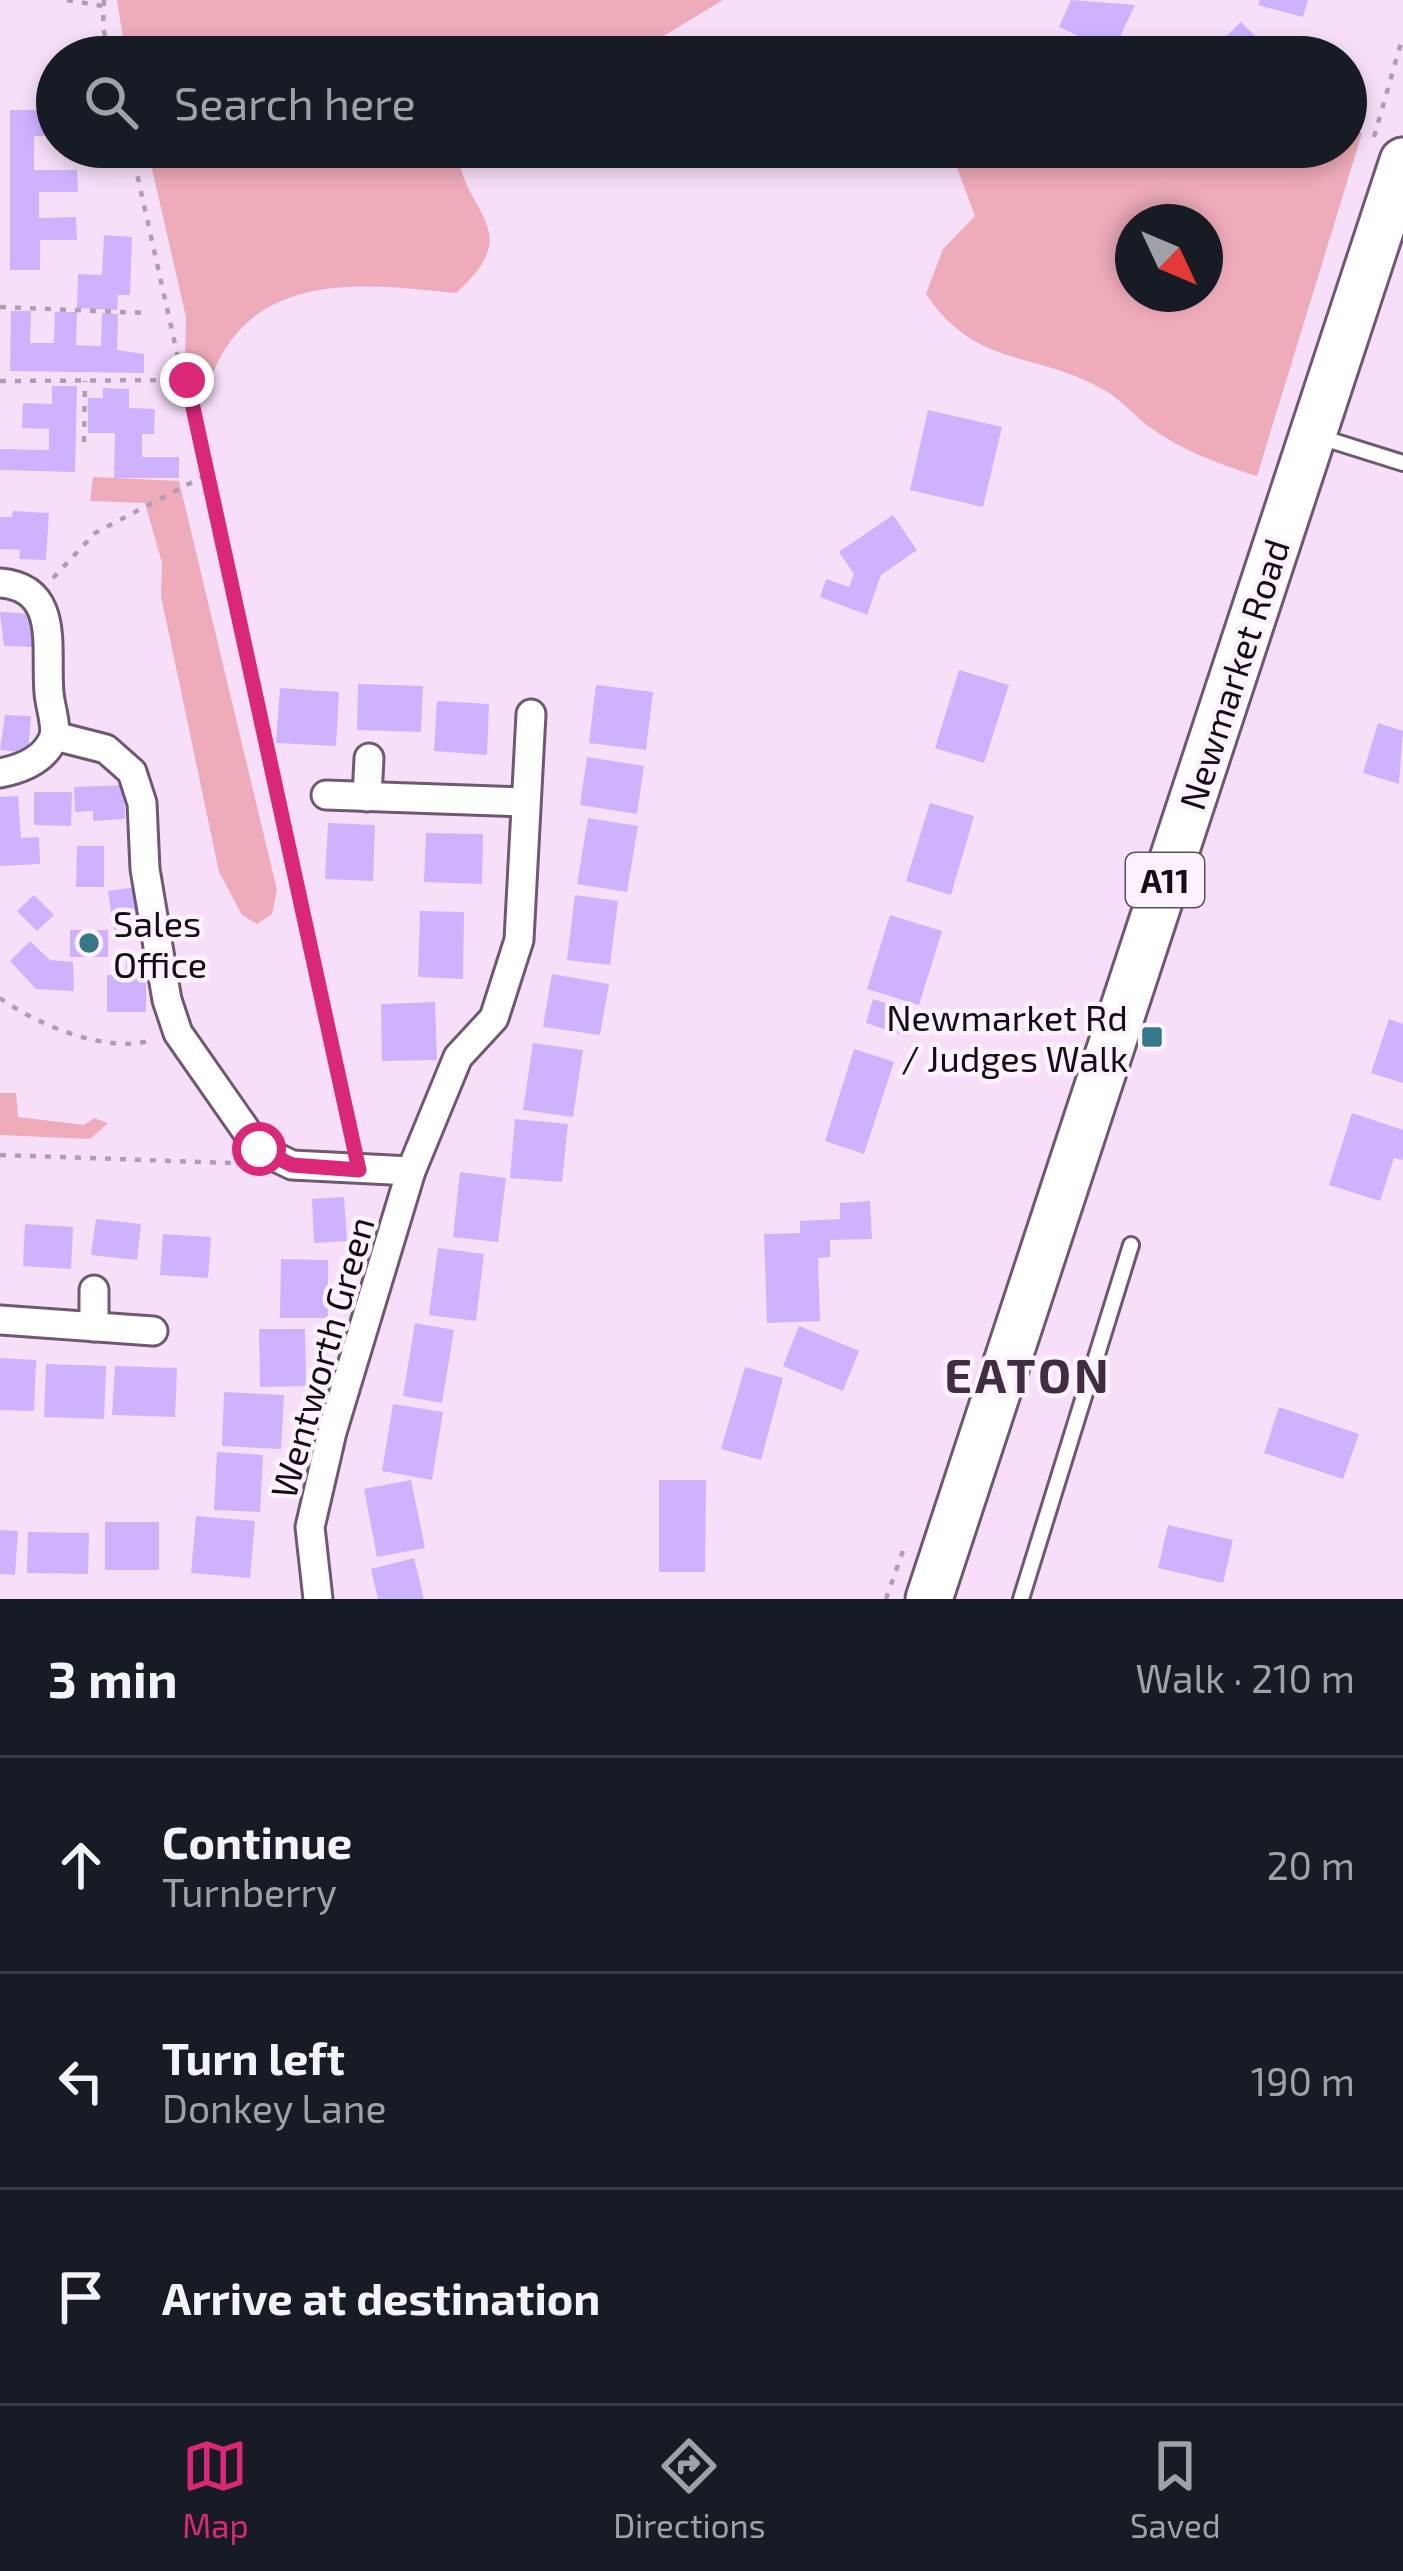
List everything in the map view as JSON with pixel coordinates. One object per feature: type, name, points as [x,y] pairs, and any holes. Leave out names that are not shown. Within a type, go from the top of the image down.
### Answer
[{"type":"highway","name":"Newmarket Road","points":[[929,1599],[1403,160]]},
{"type":"street","points":[[0,583],[19,585],[38,596],[47,621],[55,736],[39,758],[0,773]]},
{"type":"street","name":"Wentworth Green","points":[[318,1599],[310,1528],[332,1432],[411,1171],[458,1057],[494,1018],[519,940],[531,714]]},
{"type":"street","points":[[55,736],[106,749],[132,772],[142,803],[146,868],[167,1000],[178,1033],[259,1149],[292,1165],[411,1171]]},
{"type":"street","points":[[367,797],[369,758]]},
{"type":"street","points":[[326,795],[525,802]]},
{"type":"street","points":[[94,1290],[94,1327]]},
{"type":"street","points":[[0,1320],[153,1331]]},
{"type":"lane","points":[[1312,435],[1403,463]]},
{"type":"lane","points":[[1021,1599],[1131,1245]]},
{"type":"path","points":[[67,0],[103,3],[107,36]]},
{"type":"path","points":[[136,168],[184,365],[359,1170]]},
{"type":"path","points":[[0,307],[146,313]]},
{"type":"path","points":[[166,381],[184,365]]},
{"type":"path","points":[[0,381],[187,380]]},
{"type":"path","points":[[84,442],[85,381]]},
{"type":"path","points":[[38,596],[95,533],[206,475]]},
{"type":"path","points":[[0,998],[22,1014],[109,1043],[141,1044],[178,1033]]},
{"type":"path","points":[[0,1155],[292,1165]]},
{"type":"shaded area","points":[[117,0],[723,0],[664,36],[123,36]]},
{"type":"shaded area","points":[[152,168],[461,168],[485,221],[488,252],[456,293],[349,287],[284,300],[256,316],[232,340],[213,373],[192,379],[185,359],[186,317]]},
{"type":"shaded area","points":[[957,168],[1351,168],[1257,476],[1173,442],[1112,395],[1080,378],[986,347],[966,335],[926,294],[943,249],[975,216]]},
{"type":"shaded area","points":[[93,477],[179,481],[277,890],[272,914],[257,924],[242,915],[219,872],[161,596],[162,563],[145,503],[90,501]]},
{"type":"shaded area","points":[[0,1093],[16,1093],[18,1117],[84,1125],[94,1118],[108,1123],[90,1139],[0,1135]]},
{"type":"building","points":[[1071,0],[1135,5],[1120,36],[1078,36],[1059,27]]},
{"type":"building","points":[[1260,0],[1308,0],[1303,17],[1258,5]]},
{"type":"building","points":[[1241,22],[1255,36],[1227,36]]},
{"type":"building","points":[[10,110],[36,110],[34,170],[77,170],[78,192],[39,192],[39,218],[76,217],[77,240],[40,240],[40,270],[10,270]]},
{"type":"building","points":[[104,235],[132,237],[130,295],[118,295],[117,310],[77,308],[78,274],[102,275]]},
{"type":"building","points":[[11,311],[31,311],[30,343],[54,343],[55,312],[77,312],[76,345],[101,346],[102,313],[118,314],[117,350],[144,354],[144,373],[10,371]]},
{"type":"building","points":[[52,386],[77,386],[75,472],[0,470],[0,449],[49,450],[49,429],[22,428],[23,403],[52,404]]},
{"type":"building","points":[[103,388],[129,389],[129,408],[155,409],[154,434],[142,434],[142,457],[179,457],[179,478],[114,478],[115,433],[88,433],[88,398],[103,398]]},
{"type":"building","points":[[928,410],[1002,427],[983,507],[910,490]]},
{"type":"building","points":[[13,511],[49,513],[46,560],[19,559],[20,550],[0,549],[0,517],[12,517]]},
{"type":"building","points":[[893,515],[917,550],[881,575],[867,615],[820,597],[826,579],[849,587],[854,574],[839,552]]},
{"type":"building","points":[[0,612],[33,614],[32,647],[4,646]]},
{"type":"building","points":[[959,670],[1009,685],[984,763],[935,748]]},
{"type":"building","points":[[358,684],[423,686],[421,732],[357,730]]},
{"type":"building","points":[[596,685],[653,692],[646,750],[589,743]]},
{"type":"building","points":[[280,688],[339,692],[336,746],[276,743]]},
{"type":"building","points":[[437,701],[489,704],[487,755],[434,751]]},
{"type":"building","points":[[5,715],[31,716],[28,753],[0,750]]},
{"type":"building","points":[[1378,723],[1403,731],[1399,784],[1363,773]]},
{"type":"building","points":[[587,757],[644,766],[637,814],[580,805]]},
{"type":"building","points":[[124,785],[125,819],[93,821],[93,811],[75,812],[74,787]]},
{"type":"building","points":[[34,792],[72,792],[71,826],[34,825]]},
{"type":"building","points":[[18,796],[21,838],[39,837],[40,864],[0,866],[0,797]]},
{"type":"building","points":[[930,803],[974,816],[951,895],[906,881]]},
{"type":"building","points":[[588,818],[638,826],[627,892],[577,884]]},
{"type":"building","points":[[328,823],[375,825],[373,881],[325,879]]},
{"type":"building","points":[[426,833],[483,834],[482,884],[424,882]]},
{"type":"building","points":[[77,846],[104,846],[104,887],[76,887]]},
{"type":"building","points":[[136,887],[142,925],[114,930],[108,891]]},
{"type":"building","points":[[34,895],[54,915],[37,931],[17,911]]},
{"type":"building","points":[[575,895],[618,901],[610,965],[567,960]]},
{"type":"building","points":[[420,911],[464,912],[463,979],[418,977]]},
{"type":"building","points":[[890,915],[942,931],[919,1005],[867,989]]},
{"type":"building","name":"Sales Office","points":[[70,930],[108,930],[108,957],[70,957]]},
{"type":"building","points":[[30,941],[50,960],[73,962],[74,991],[36,989],[10,961]]},
{"type":"building","points":[[126,958],[146,959],[146,1012],[107,1012],[107,975],[126,975]]},
{"type":"building","points":[[552,974],[609,984],[600,1035],[543,1027]]},
{"type":"building","points":[[873,999],[916,1013],[908,1037],[866,1023]]},
{"type":"building","points":[[435,1002],[437,1060],[382,1061],[381,1004]]},
{"type":"building","points":[[1389,1019],[1403,1024],[1403,1083],[1371,1073]]},
{"type":"building","points":[[533,1043],[583,1050],[573,1117],[523,1110]]},
{"type":"building","points":[[854,1049],[894,1062],[864,1154],[825,1141]]},
{"type":"building","points":[[1352,1113],[1403,1130],[1403,1160],[1394,1158],[1380,1201],[1329,1185]]},
{"type":"building","points":[[515,1119],[568,1124],[562,1182],[510,1178]]},
{"type":"building","points":[[460,1172],[506,1178],[498,1242],[453,1237]]},
{"type":"building","points":[[344,1197],[347,1241],[314,1243],[312,1199]]},
{"type":"building","points":[[870,1201],[872,1239],[830,1240],[830,1257],[818,1258],[820,1321],[767,1323],[764,1234],[800,1233],[800,1221],[840,1219],[840,1203]]},
{"type":"building","points":[[96,1219],[141,1224],[137,1260],[91,1255]]},
{"type":"building","points":[[25,1224],[73,1227],[71,1269],[23,1266]]},
{"type":"building","points":[[163,1234],[211,1237],[208,1278],[160,1275]]},
{"type":"building","points":[[438,1248],[484,1254],[476,1321],[429,1315]]},
{"type":"building","points":[[281,1259],[328,1260],[328,1318],[280,1318]]},
{"type":"building","points":[[415,1323],[454,1330],[442,1403],[403,1396]]},
{"type":"building","points":[[799,1326],[859,1351],[843,1391],[783,1366]]},
{"type":"building","points":[[259,1329],[305,1329],[306,1386],[260,1387]]},
{"type":"building","points":[[0,1358],[36,1360],[34,1411],[0,1410]]},
{"type":"building","points":[[46,1364],[106,1366],[104,1419],[44,1417]]},
{"type":"building","points":[[115,1366],[177,1368],[175,1417],[112,1415]]},
{"type":"building","points":[[745,1367],[783,1378],[761,1460],[721,1449]]},
{"type":"building","points":[[224,1392],[284,1395],[281,1449],[222,1446]]},
{"type":"building","points":[[393,1404],[443,1412],[432,1480],[382,1471]]},
{"type":"building","points":[[1279,1407],[1359,1434],[1343,1479],[1264,1453]]},
{"type":"building","points":[[217,1452],[263,1455],[260,1512],[214,1510]]},
{"type":"building","points":[[411,1480],[425,1548],[377,1557],[364,1489]]},
{"type":"building","points":[[659,1480],[706,1480],[705,1572],[659,1572]]},
{"type":"building","points":[[196,1516],[255,1521],[250,1578],[191,1573]]},
{"type":"building","points":[[105,1522],[159,1522],[159,1570],[105,1570]]},
{"type":"building","points":[[1168,1525],[1233,1540],[1223,1583],[1158,1568]]},
{"type":"building","points":[[0,1530],[18,1531],[15,1575],[0,1574]]},
{"type":"building","points":[[28,1532],[89,1533],[88,1574],[27,1573]]},
{"type":"building","points":[[414,1558],[424,1599],[378,1599],[371,1569]]},
{"type":"place","name":"Sales Office","points":[[89,943]]},
{"type":"place","name":"Newmarket Rd / Judges Walk","points":[[1152,1037]]},
{"type":"district","name":"EATON","points":[[1028,1374]]},
{"type":"route","points":[[187,380],[359,1170],[292,1165],[259,1149]]}]
